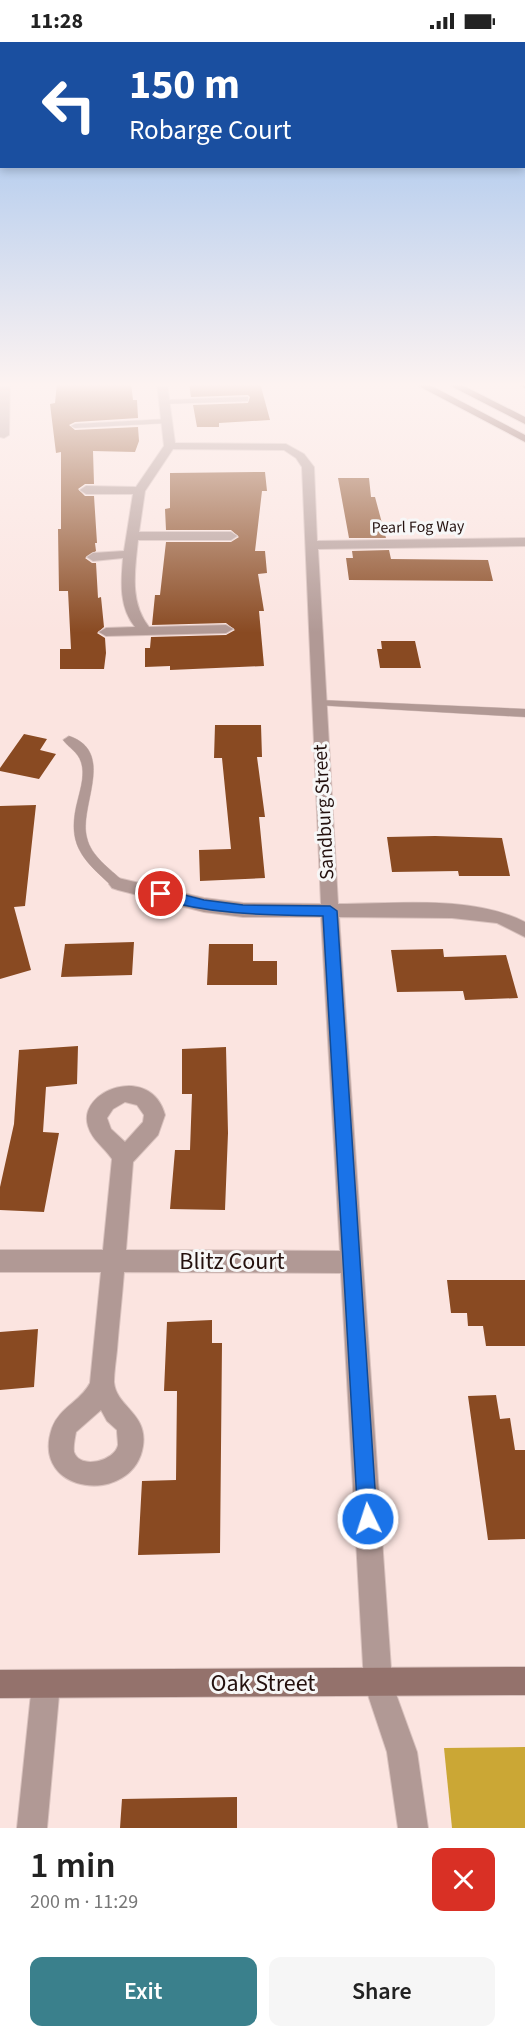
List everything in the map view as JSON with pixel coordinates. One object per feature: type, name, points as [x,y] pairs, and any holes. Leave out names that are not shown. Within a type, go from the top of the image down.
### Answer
[{"type":"street","points":[[144,630],[133,616],[127,585],[139,491],[156,466]]},
{"type":"street","name":"Sandburg Street","points":[[308,466],[330,911],[378,1683],[402,1752],[413,1828]]},
{"type":"street","points":[[86,490],[139,491]]},
{"type":"street","points":[[132,536],[231,536]]},
{"type":"street","name":"Pearl Fog Way","points":[[312,545],[525,542]]},
{"type":"street","points":[[93,557],[130,555]]},
{"type":"street","points":[[106,632],[226,629]]},
{"type":"street","points":[[118,884],[204,905],[243,910],[452,912],[500,917],[525,930]]},
{"type":"street","points":[[102,1384],[123,1158]]},
{"type":"street","name":"Blitz Court","points":[[0,1261],[351,1262]]},
{"type":"street","name":"Oak Street","points":[[0,1684],[525,1681]]},
{"type":"street","points":[[32,1828],[46,1684]]},
{"type":"lane","points":[[319,703],[525,713]]},
{"type":"lane","points":[[69,740],[82,752],[88,767],[80,814],[80,839],[93,862],[118,884]]},
{"type":"shaded area","points":[[525,1747],[525,1828],[452,1828],[444,1748]]},
{"type":"building","points":[[61,466],[93,466],[94,484],[85,484],[78,489],[85,496],[94,496],[96,551],[85,558],[96,563],[98,598],[101,597],[104,627],[97,633],[105,638],[104,669],[60,669],[60,649],[71,649],[68,591],[59,591],[58,529],[61,529]]},
{"type":"building","points":[[265,472],[267,491],[262,491],[255,551],[265,551],[267,573],[258,574],[264,611],[259,611],[264,666],[170,670],[170,666],[145,667],[145,648],[150,648],[151,637],[226,635],[235,630],[226,623],[152,625],[155,595],[160,595],[166,542],[231,542],[239,537],[231,530],[166,530],[165,509],[170,508],[170,473]]},
{"type":"building","points":[[338,478],[369,478],[371,497],[375,497],[386,538],[349,538]]},
{"type":"building","points":[[389,550],[391,559],[488,560],[493,581],[349,580],[346,558],[353,558],[352,551]]},
{"type":"building","points":[[381,641],[415,641],[421,668],[380,668],[377,649],[382,649]]},
{"type":"building","points":[[215,725],[261,725],[262,757],[257,757],[265,817],[259,817],[265,878],[200,881],[199,850],[231,849],[222,758],[214,758]]},
{"type":"building","points":[[24,734],[47,739],[40,750],[56,754],[39,779],[0,771]]},
{"type":"building","points":[[36,805],[25,906],[14,907],[31,970],[0,979],[0,806]]},
{"type":"building","points":[[387,837],[502,838],[510,876],[459,876],[458,871],[392,872]]},
{"type":"building","points":[[134,942],[132,975],[61,977],[65,944]]},
{"type":"building","points":[[209,944],[253,944],[253,961],[277,961],[277,985],[207,985]]},
{"type":"building","points":[[443,949],[444,957],[506,955],[518,998],[465,1000],[463,991],[397,992],[391,950]]},
{"type":"building","points":[[78,1046],[77,1084],[46,1087],[43,1132],[59,1133],[44,1212],[0,1210],[0,1187],[14,1124],[19,1050]]},
{"type":"building","points":[[226,1047],[228,1133],[225,1210],[170,1209],[175,1150],[190,1150],[192,1094],[182,1094],[182,1049]]},
{"type":"building","points":[[447,1280],[525,1280],[525,1346],[486,1346],[483,1326],[468,1326],[467,1313],[451,1313]]},
{"type":"building","points":[[212,1320],[212,1343],[222,1343],[220,1553],[138,1555],[142,1481],[176,1480],[177,1391],[164,1391],[167,1322]]},
{"type":"building","points":[[38,1329],[34,1387],[0,1390],[0,1332]]},
{"type":"building","points":[[496,1395],[500,1419],[510,1418],[515,1450],[525,1450],[525,1539],[488,1540],[468,1396]]},
{"type":"building","points":[[237,1797],[237,1828],[120,1828],[122,1799]]},
{"type":"route","points":[[161,894],[204,905],[243,910],[330,911],[368,1519]]}]
